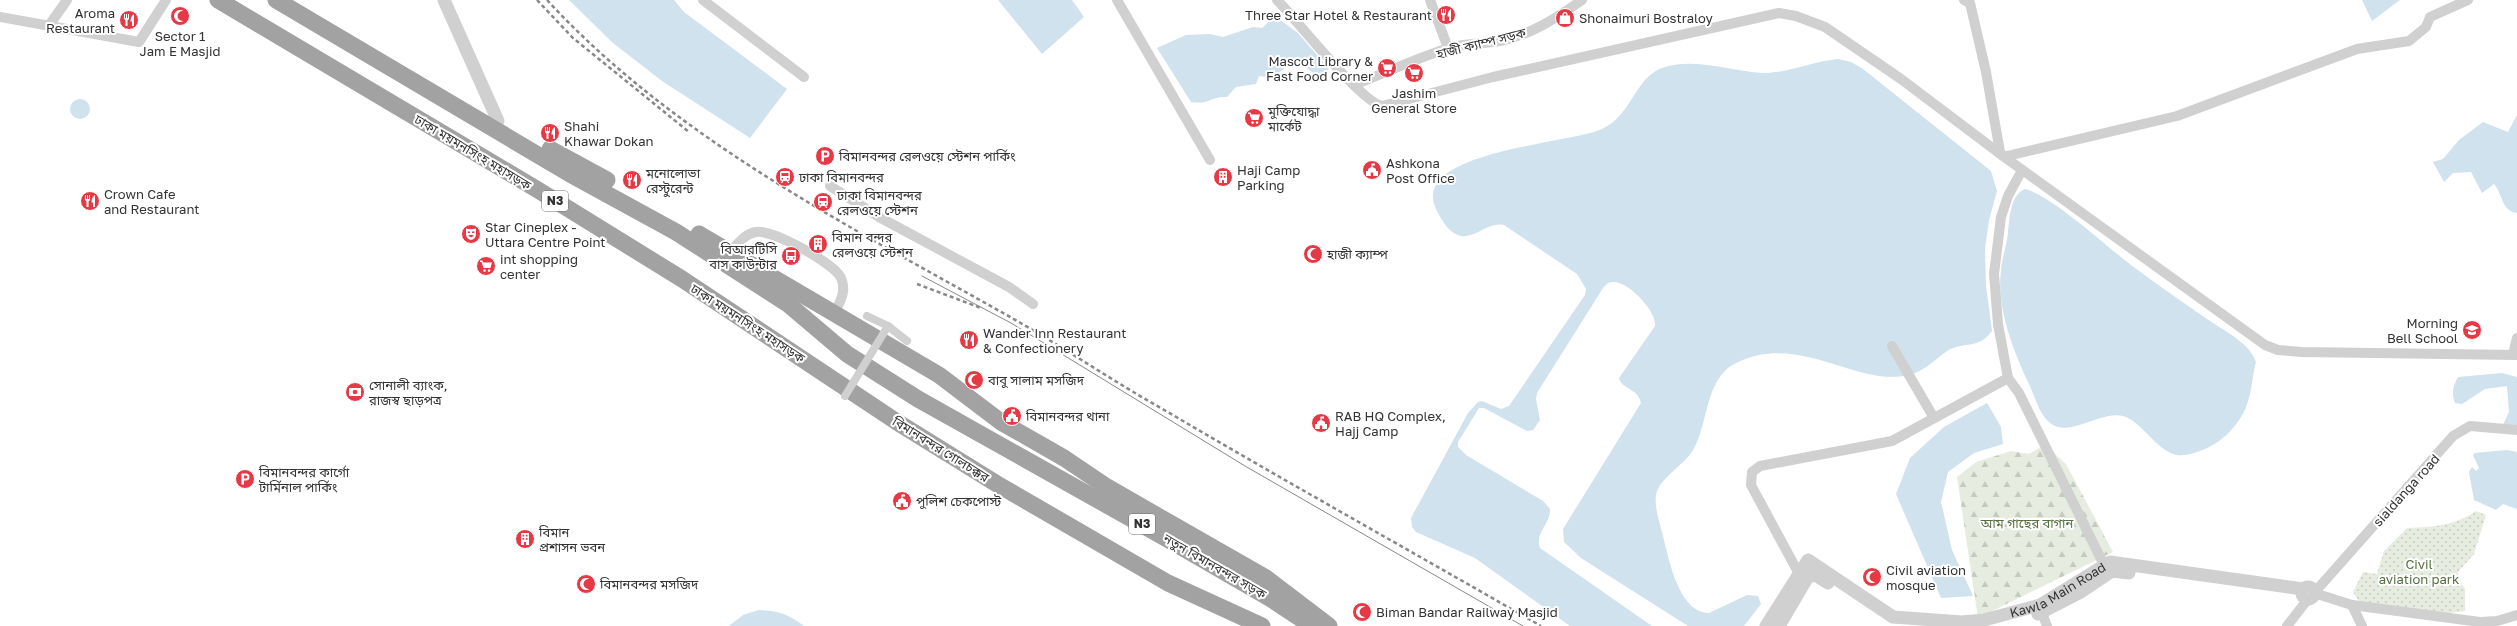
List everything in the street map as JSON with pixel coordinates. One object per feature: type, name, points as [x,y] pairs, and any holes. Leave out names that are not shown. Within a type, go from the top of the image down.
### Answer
[{"type":"highway","name":"ঢাকা ময়মনসিংহ মহাসড়ক","points":[[218,0],[538,190],[682,279],[886,414]]},
{"type":"highway","name":"N3","points":[[276,0],[466,112]]},
{"type":"highway","name":"নতুন বিমানবন্দর সড়ক","points":[[466,112],[498,121],[588,169],[939,375],[1001,422],[1064,458],[1107,487],[1266,578],[1329,626]]},
{"type":"highway","name":"নতুন বিমানবন্দর সড়ক","points":[[466,112],[689,241],[788,304],[848,354],[889,381],[969,428],[1171,541],[1271,599],[1312,626]]},
{"type":"highway","name":"বিমানবন্দর গোলচক্কর","points":[[886,414],[997,484],[1155,577],[1262,626]]},
{"type":"street","points":[[50,24],[68,0]]},
{"type":"street","points":[[444,0],[498,121]]},
{"type":"street","points":[[703,0],[804,77]]},
{"type":"street","points":[[1117,0],[1210,160]]},
{"type":"street","points":[[1277,0],[1354,85],[1375,104],[1389,105],[1493,77],[1779,13],[1796,16],[1825,27],[1901,79],[2022,170],[2265,345],[2278,350],[2302,352],[2515,354],[2517,338]]},
{"type":"street","points":[[1430,0],[1448,48]]},
{"type":"street","points":[[1964,0],[1970,3],[2003,156]]},
{"type":"street","points":[[2003,156],[2177,116],[2357,49],[2408,41],[2426,28],[2430,17],[2468,0]]},
{"type":"street","points":[[0,17],[50,24],[139,42],[164,1]]},
{"type":"street","name":"হাজী ক্যাম্প সড়ক","points":[[1354,85],[1448,48],[1473,42],[1499,41],[1519,36],[1539,27],[1577,1]]},
{"type":"street","points":[[2022,170],[2008,196],[2001,217],[1994,274],[1998,324],[2008,378],[2019,393],[2104,565]]},
{"type":"street","points":[[830,186],[879,217],[1009,287],[1033,304]]},
{"type":"street","points":[[730,252],[746,235],[758,231],[774,235],[829,264],[841,279],[844,294],[834,314]]},
{"type":"street","points":[[868,316],[888,326],[907,341]]},
{"type":"street","points":[[845,396],[888,326]]},
{"type":"street","points":[[1892,346],[1934,418]]},
{"type":"street","points":[[1799,574],[1751,485],[1752,472],[1760,466],[1892,440],[2008,378]]},
{"type":"street","points":[[825,384],[866,410]]},
{"type":"street","name":"sialdanga road","points":[[2287,626],[2307,595],[2453,436],[2470,426],[2517,430]]},
{"type":"street","name":"Kawla Main Road","points":[[1766,626],[1808,560],[1893,617],[1962,622],[1984,620],[2040,604],[2110,562],[2307,595]]},
{"type":"street","name":"Kawla Main Road","points":[[1991,626],[2042,612],[2079,593],[2112,571],[2307,595]]},
{"type":"street","points":[[1779,626],[1809,574],[1817,576],[1895,624],[1909,626]]},
{"type":"street","points":[[2307,595],[2352,605],[2480,622],[2497,622],[2517,615]]},
{"type":"street","points":[[2352,605],[2362,626]]},
{"type":"street","points":[[2042,612],[2047,626]]},
{"type":"green space","name":"আম গাছের বাগান","points":[[2045,445],[2066,464],[2113,552],[1978,618],[1957,477],[1976,462],[2011,451],[2029,454]]},
{"type":"green space","name":"Civil aviation park","points":[[2476,511],[2486,515],[2474,554],[2458,572],[2458,581],[2465,588],[2465,611],[2442,614],[2360,603],[2353,592],[2363,572],[2377,574],[2384,551],[2407,528],[2452,523]]},
{"type":"water","points":[[569,0],[674,0],[684,12],[787,89],[750,138],[662,81],[613,43]]},
{"type":"water","points":[[998,0],[1072,0],[1084,17],[1042,54]]},
{"type":"water","points":[[2362,0],[2400,0],[2372,21]]},
{"type":"water","points":[[1275,16],[1298,33],[1329,69],[1320,80],[1299,63],[1285,68],[1272,78],[1259,76],[1256,84],[1236,87],[1227,97],[1197,103],[1191,102],[1157,48],[1186,35],[1210,34],[1223,37],[1253,27],[1262,28]]},
{"type":"water","points":[[1838,59],[1851,62],[1863,69],[1991,171],[1997,191],[1989,220],[1985,249],[1986,286],[1992,331],[1981,341],[1953,348],[1925,368],[1909,375],[1892,377],[1874,375],[1818,359],[1779,353],[1759,355],[1743,360],[1728,368],[1720,377],[1710,397],[1698,440],[1693,450],[1685,460],[1660,485],[1656,496],[1656,507],[1671,568],[1682,593],[1689,604],[1698,610],[1709,613],[1747,595],[1758,596],[1761,604],[1744,626],[1688,626],[1581,558],[1564,542],[1563,529],[1641,403],[1637,394],[1620,382],[1619,378],[1655,326],[1654,320],[1647,305],[1626,286],[1619,283],[1613,282],[1607,284],[1603,288],[1537,393],[1536,399],[1540,420],[1533,430],[1527,431],[1484,408],[1479,408],[1458,442],[1458,447],[1466,455],[1543,501],[1550,509],[1550,514],[1539,538],[1540,548],[1652,626],[1570,626],[1475,558],[1416,532],[1412,527],[1411,518],[1468,413],[1478,402],[1482,401],[1501,409],[1509,406],[1585,295],[1586,289],[1577,274],[1504,225],[1492,226],[1467,236],[1461,236],[1453,233],[1438,213],[1433,192],[1444,176],[1466,163],[1495,153],[1602,129],[1621,115],[1647,78],[1655,71],[1665,67],[1701,64],[1749,72],[1771,73]]},
{"type":"water","points":[[80,99],[87,102],[90,109],[87,116],[80,119],[73,116],[70,109],[73,102]]},
{"type":"water","points":[[2517,115],[2517,213],[2512,212],[2505,206],[2494,184],[2482,193],[2471,172],[2453,173],[2444,182],[2433,162],[2443,159],[2459,140],[2483,122],[2508,132]]},
{"type":"water","points":[[2025,189],[2037,194],[2065,212],[2162,288],[2242,343],[2253,355],[2256,362],[2248,402],[2243,414],[2228,434],[2207,448],[2186,455],[2176,455],[2161,447],[2140,426],[2128,418],[2119,415],[2109,416],[2068,428],[2058,427],[2046,420],[2038,406],[2012,345],[2001,300],[2000,285],[2002,260],[2009,220],[2016,196]]},
{"type":"water","points":[[2502,373],[2517,377],[2517,433],[2502,427],[2509,412],[2507,386],[2485,389],[2462,404],[2455,403],[2453,396],[2453,390],[2458,377]]},
{"type":"water","points":[[1987,403],[2001,427],[2003,444],[1974,453],[1948,472],[1941,502],[1952,550],[1973,596],[1941,598],[1896,494],[1910,458],[1944,427]]},
{"type":"water","points":[[2507,450],[2517,452],[2517,509],[2503,504],[2496,510],[2474,500],[2469,472],[2472,467],[2476,471],[2479,468],[2473,455],[2475,453]]},
{"type":"water","points":[[759,610],[783,614],[804,626],[729,626],[743,615]]},
{"type":"tram line","points":[[922,276],[1011,323],[1245,466],[1523,626]]},
{"type":"railway","points":[[537,0],[573,38],[689,132]]},
{"type":"railway","points":[[547,0],[598,51],[653,97],[710,139],[770,179],[894,252],[1019,322],[1129,389],[1306,492],[1541,626]]},
{"type":"railway","points":[[917,284],[981,308]]},
{"type":"place","name":"Three Star Hotel & Restaurant","points":[[1446,15]]},
{"type":"place","name":"Sector 1 Jam E Masjid","points":[[180,16]]},
{"type":"place","name":"Shonaimuri Bostraloy","points":[[1565,18]]},
{"type":"place","name":"Aroma Restaurant","points":[[129,20]]},
{"type":"place","name":"Mascot Library & Fast Food Corner","points":[[1387,68]]},
{"type":"place","name":"Jashim General Store","points":[[1414,73]]},
{"type":"place","name":"মুক্তিযোদ্ধা মার্কেট","points":[[1254,118]]},
{"type":"place","name":"Shahi Khawar Dokan","points":[[550,133]]},
{"type":"place","name":"বিমানবন্দর রেলওয়ে স্টেশন পার্কিং","points":[[825,156]]},
{"type":"place","name":"Ashkona Post Office","points":[[1372,170]]},
{"type":"place","name":"ঢাকা বিমানবন্দর","points":[[785,177]]},
{"type":"place","name":"Haji Camp Parking","points":[[1223,177]]},
{"type":"place","name":"মনোলোভা রেস্টুরেন্ট","points":[[632,180]]},
{"type":"place","name":"Crown Cafe and Restaurant","points":[[90,201]]},
{"type":"place","name":"ঢাকা বিমানবন্দর রেলওয়ে স্টেশন","points":[[823,202]]},
{"type":"place","name":"Star Cineplex - Uttara Centre Point","points":[[471,234]]},
{"type":"place","name":"বিমান বন্দর রেলওয়ে স্টেশন","points":[[818,244]]},
{"type":"place","name":"হাজী ক্যাম্প","points":[[1313,254]]},
{"type":"place","name":"বিআরটিসি বাস কাউন্টার","points":[[791,256]]},
{"type":"place","name":"int shopping center","points":[[486,266]]},
{"type":"place","name":"Morning Bell School","points":[[2472,330]]},
{"type":"place","name":"Wander Inn Restaurant & Confectionery","points":[[969,340]]},
{"type":"place","name":"বাবু সালাম মসজিদ","points":[[974,380]]},
{"type":"place","name":"সোনালী ব্যাংক, রাজস্ব ছাড়পত্র","points":[[355,392]]},
{"type":"place","name":"বিমানবন্দর থানা","points":[[1012,416]]},
{"type":"place","name":"RAB HQ Complex, Hajj Camp","points":[[1321,423]]},
{"type":"place","name":"বিমানবন্দর কার্গো টার্মিনাল পার্কিং","points":[[245,479]]},
{"type":"place","name":"পুলিশ চেকপোস্ট","points":[[902,501]]},
{"type":"place","name":"বিমান প্রশাসন ভবন","points":[[525,539]]},
{"type":"place","name":"Civil aviation mosque","points":[[1872,577]]},
{"type":"place","name":"বিমানবন্দর মসজিদ","points":[[586,584]]},
{"type":"place","name":"Biman Bandar Railway Masjid","points":[[1362,612]]}]
